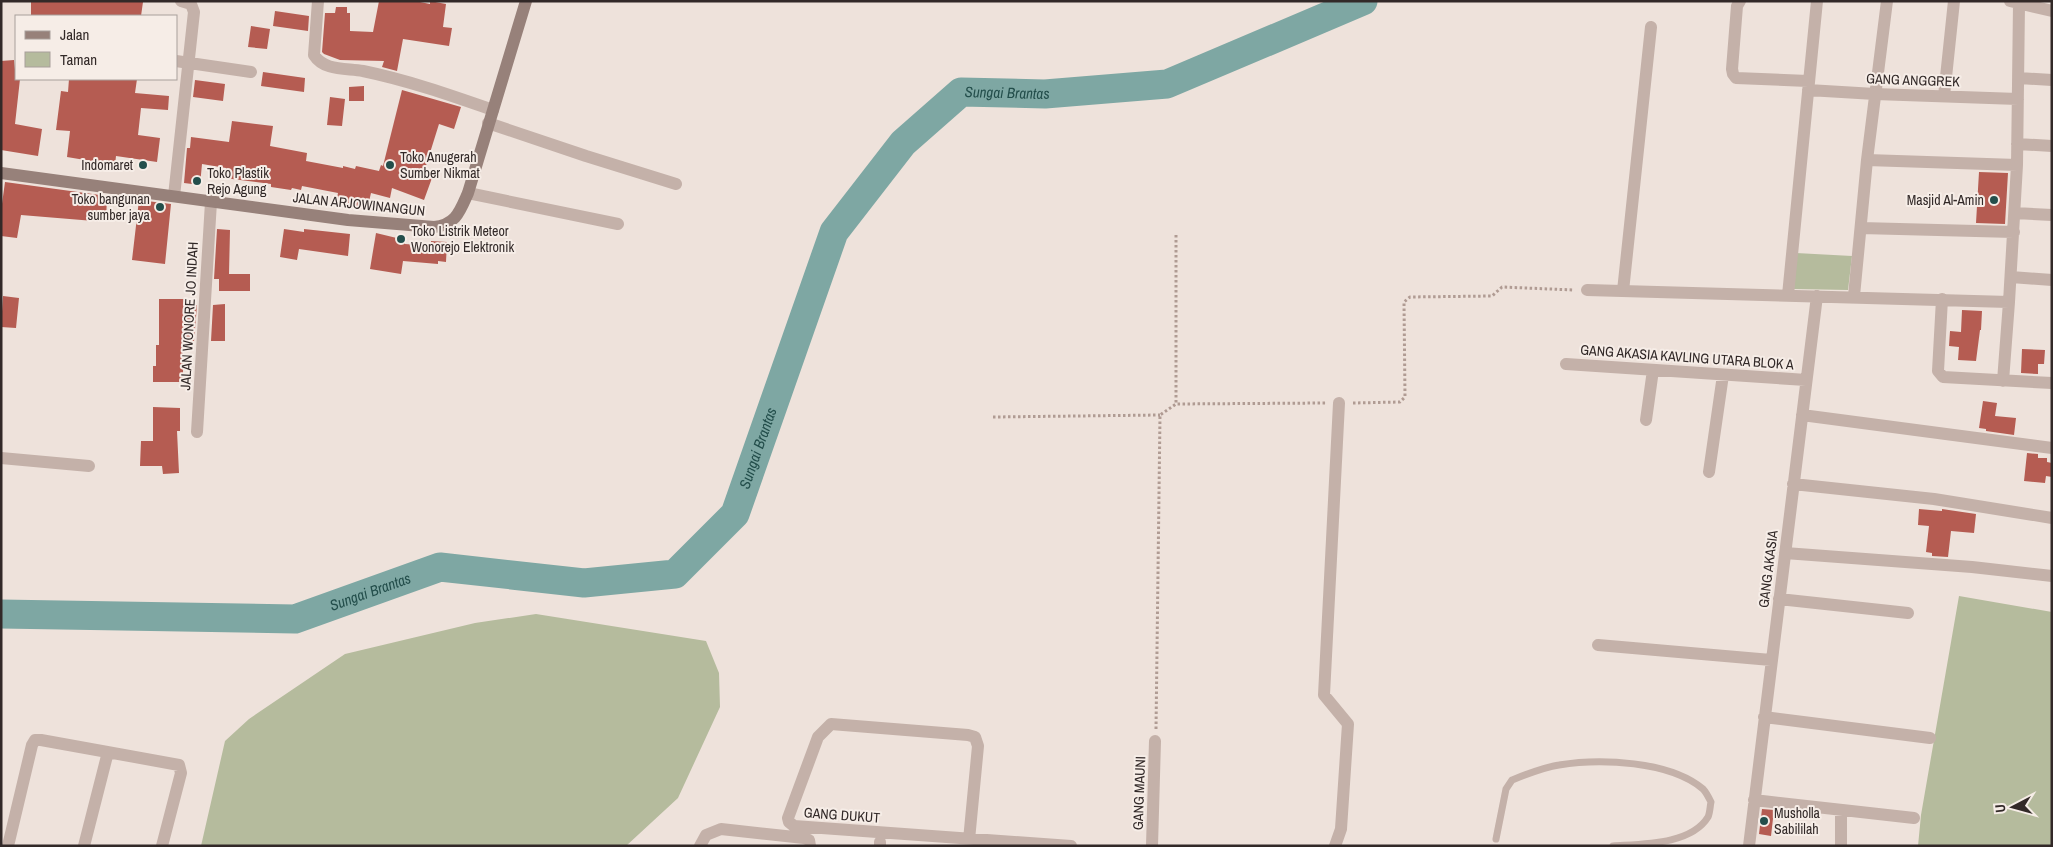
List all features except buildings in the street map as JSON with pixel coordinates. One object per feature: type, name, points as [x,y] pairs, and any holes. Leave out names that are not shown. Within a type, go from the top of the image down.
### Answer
[{"type":"main road","name":"JALAN ARJOWINANGUN","points":[[1,174],[348,220],[434,227],[443,226],[457,217],[468,193],[526,1]]},
{"type":"street","points":[[174,196],[183,62],[194,12],[191,4],[181,1]]},
{"type":"street","points":[[318,1],[314,55],[319,62],[444,93],[493,110]]},
{"type":"street","name":"GANG ANGGREK","points":[[1740,1],[1737,6],[1732,69],[1736,78],[1875,94],[2018,99]]},
{"type":"street","points":[[1788,295],[1817,1]]},
{"type":"street","points":[[1854,296],[1867,160],[1887,1]]},
{"type":"street","points":[[1944,96],[1954,1]]},
{"type":"street","points":[[2003,381],[2014,232],[2018,144],[2019,78],[2014,3],[2052,11]]},
{"type":"street","points":[[1623,291],[1651,27]]},
{"type":"street","points":[[183,62],[251,72]]},
{"type":"street","points":[[2019,78],[2052,80]]},
{"type":"street","points":[[488,123],[676,184]]},
{"type":"street","points":[[2018,144],[2052,146]]},
{"type":"street","points":[[1867,160],[2017,165]]},
{"type":"street","points":[[468,193],[618,224]]},
{"type":"street","name":"JALAN WONORE JO INDAH","points":[[197,432],[210,202]]},
{"type":"street","points":[[2015,213],[2052,215]]},
{"type":"street","points":[[1860,228],[2014,232]]},
{"type":"street","points":[[2011,277],[2052,280]]},
{"type":"street","points":[[1587,290],[1854,296],[2009,302]]},
{"type":"street","name":"GANG AKASIA","points":[[1749,846],[1817,296]]},
{"type":"street","points":[[1942,299],[1938,371],[1940,375],[1947,378],[2052,383]]},
{"type":"street","name":"GANG AKASIA KAVLING UTARA BLOK A","points":[[1566,364],[1806,380]]},
{"type":"street","points":[[1646,420],[1653,370]]},
{"type":"street","points":[[1709,472],[1723,375]]},
{"type":"street","points":[[1335,846],[1341,829],[1348,724],[1324,695],[1339,403]]},
{"type":"street","points":[[1802,415],[2052,448]]},
{"type":"street","points":[[1,458],[89,466]]},
{"type":"street","points":[[1793,484],[1934,498],[2052,518]]},
{"type":"street","points":[[1785,553],[1972,567],[2052,576]]},
{"type":"street","points":[[1779,599],[1908,613]]},
{"type":"street","points":[[1598,645],[1772,660]]},
{"type":"street","points":[[1764,716],[1930,738]]},
{"type":"street","name":"GANG DUKUT","points":[[831,724],[972,735],[977,740],[978,746],[969,843],[794,826],[789,822],[788,818],[818,737],[831,724]]},
{"type":"street","points":[[8,846],[35,740],[176,764],[181,767],[162,846]]},
{"type":"street","name":"GANG MAUNI","points":[[1152,846],[1156,741]]},
{"type":"street","points":[[84,846],[108,752]]},
{"type":"street","points":[[1754,800],[1914,818]]},
{"type":"street","points":[[1841,810],[1841,846]]},
{"type":"street","points":[[700,846],[706,835],[721,829],[804,838],[809,840],[810,846]]},
{"type":"street","points":[[969,843],[1071,846]]},
{"type":"lane","points":[[1496,839],[1506,789],[1512,780],[1557,765],[1586,761],[1627,763],[1671,770],[1703,789],[1711,802],[1708,816],[1695,831],[1654,843],[1613,846]]},
{"type":"path","points":[[1176,235],[1176,404]]},
{"type":"path","points":[[994,417],[1160,415],[1176,404],[1400,402],[1405,397],[1404,302],[1410,297],[1492,296],[1502,287],[1587,290]]},
{"type":"path","points":[[1156,741],[1160,415]]},
{"type":"green space","points":[[1796,253],[1852,256],[1848,290],[1794,289]]},
{"type":"green space","points":[[1959,596],[2052,612],[2052,846],[1918,846],[1921,815]]},
{"type":"green space","points":[[536,614],[706,641],[719,673],[720,707],[678,798],[626,846],[201,846],[225,741],[249,719],[345,654],[475,623]]},
{"type":"waterway","name":"Sungai Brantas","points":[[1,614],[295,619],[440,567],[584,583],[675,574],[735,514],[834,232],[903,143],[961,92],[1045,94],[1167,84],[1363,1]]},
{"type":"place","name":"Indomaret","points":[[143,165]]},
{"type":"place","name":"Toko Anugerah Sumber Nikmat","points":[[390,165]]},
{"type":"place","name":"Toko Plastik Rejo Agung","points":[[197,181]]},
{"type":"place","name":"Masjid Al-Amin","points":[[1994,200]]},
{"type":"place","name":"Toko bangunan sumber jaya","points":[[160,207]]},
{"type":"place","name":"Toko Listrik Meteor Wonorejo Elektronik","points":[[401,239]]},
{"type":"place","name":"Musholla Sabililah","points":[[1764,821]]}]
